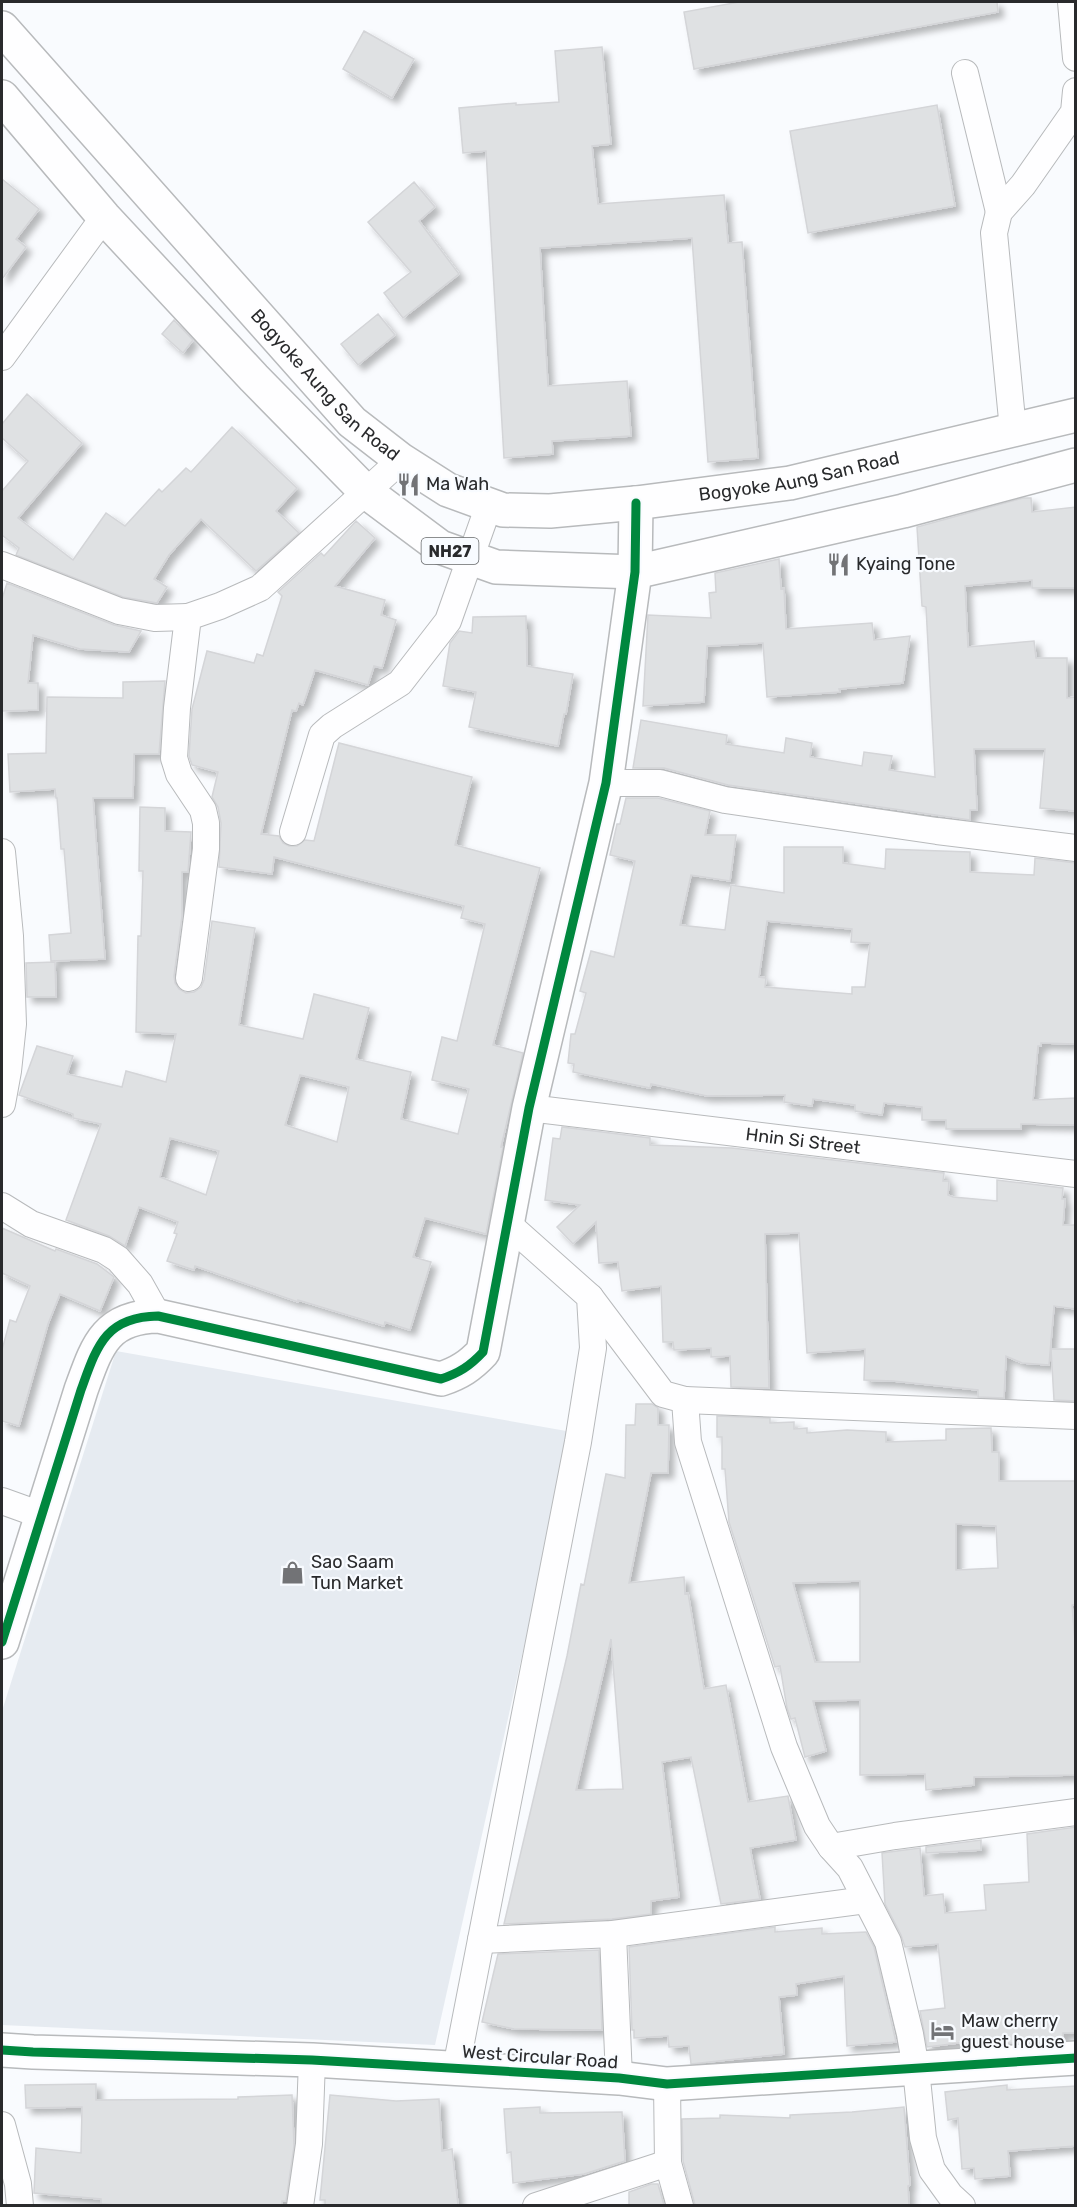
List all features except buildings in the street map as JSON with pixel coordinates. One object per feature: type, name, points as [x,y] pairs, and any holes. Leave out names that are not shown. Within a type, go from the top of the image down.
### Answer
[{"type":"main road","name":"Bogyoke Aung San Road","points":[[6,42],[352,422],[401,460],[447,490],[503,510],[550,511],[636,503],[790,483],[1076,415]]},
{"type":"main road","name":"NH27","points":[[2,97],[104,217],[254,378],[365,491],[440,547],[495,567],[635,572],[903,511],[1065,468]]},
{"type":"main road","points":[[1026,427],[1065,468]]},
{"type":"main road","points":[[2,1642],[91,1361],[110,1330],[138,1316],[158,1316],[441,1379],[459,1373],[471,1365],[483,1352],[509,1225],[529,1108],[606,783],[635,572],[636,503]]},
{"type":"main road","name":"West Circular Road","points":[[2,2050],[312,2060],[619,2078],[667,2084],[1076,2058]]},
{"type":"street","points":[[1071,2],[1076,58]]},
{"type":"street","points":[[964,74],[999,212],[994,233],[1026,427]]},
{"type":"street","points":[[999,212],[1023,185],[1074,112],[1076,91]]},
{"type":"street","points":[[2,357],[104,217]]},
{"type":"street","points":[[2,566],[119,611],[155,618],[188,618],[260,588],[401,460]]},
{"type":"street","points":[[293,832],[322,735],[332,726],[400,683],[448,621],[489,505]]},
{"type":"street","points":[[188,618],[177,708],[174,758],[179,774],[203,810],[206,823],[206,849],[189,978]]},
{"type":"street","points":[[606,783],[660,783],[725,800],[937,831],[1076,848]]},
{"type":"street","points":[[2,852],[10,936],[13,1024],[2,1104]]},
{"type":"street","name":"Hnin Si Street","points":[[529,1108],[1076,1174]]},
{"type":"street","points":[[2,1206],[31,1224],[104,1250],[118,1259],[140,1284],[158,1316]]},
{"type":"street","points":[[509,1225],[590,1297],[663,1394],[685,1400],[1076,1416]]},
{"type":"street","points":[[456,2068],[578,1442],[593,1348],[590,1297]]},
{"type":"street","points":[[685,1400],[688,1442],[784,1747],[817,1826],[831,1847],[850,1868],[888,1942],[910,2034],[923,2138],[932,2170],[950,2195],[962,2205]]},
{"type":"street","points":[[2,1501],[41,1515]]},
{"type":"street","points":[[831,1847],[895,1836],[1076,1812]]},
{"type":"street","points":[[481,1940],[613,1934],[866,1900]]},
{"type":"street","points":[[613,1934],[619,2078]]},
{"type":"street","points":[[300,2205],[309,2144],[312,2060]]},
{"type":"street","points":[[667,2084],[668,2163],[680,2205]]},
{"type":"street","points":[[2,2125],[18,2184],[20,2205]]},
{"type":"street","points":[[536,2205],[668,2163]]},
{"type":"shaded area","name":"Sao Saam Tun Market","points":[[116,1351],[572,1432],[435,2045],[2,2025],[2,1711]]},
{"type":"cycle path","points":[[2,1642],[81,1390],[98,1348],[115,1328],[140,1318],[158,1316],[441,1379],[464,1368],[483,1352],[529,1108],[606,783],[635,572],[636,503]]},
{"type":"cycle path","points":[[2,2050],[312,2060],[619,2078],[667,2084],[1076,2058]]},
{"type":"place","name":"Ma Wah","points":[[408,484]]},
{"type":"place","name":"Kyaing Tone","points":[[838,564]]},
{"type":"place","name":"Sao Saam Tun Market","points":[[293,1572]]},
{"type":"place","name":"Maw cherry guest house","points":[[943,2031]]}]
